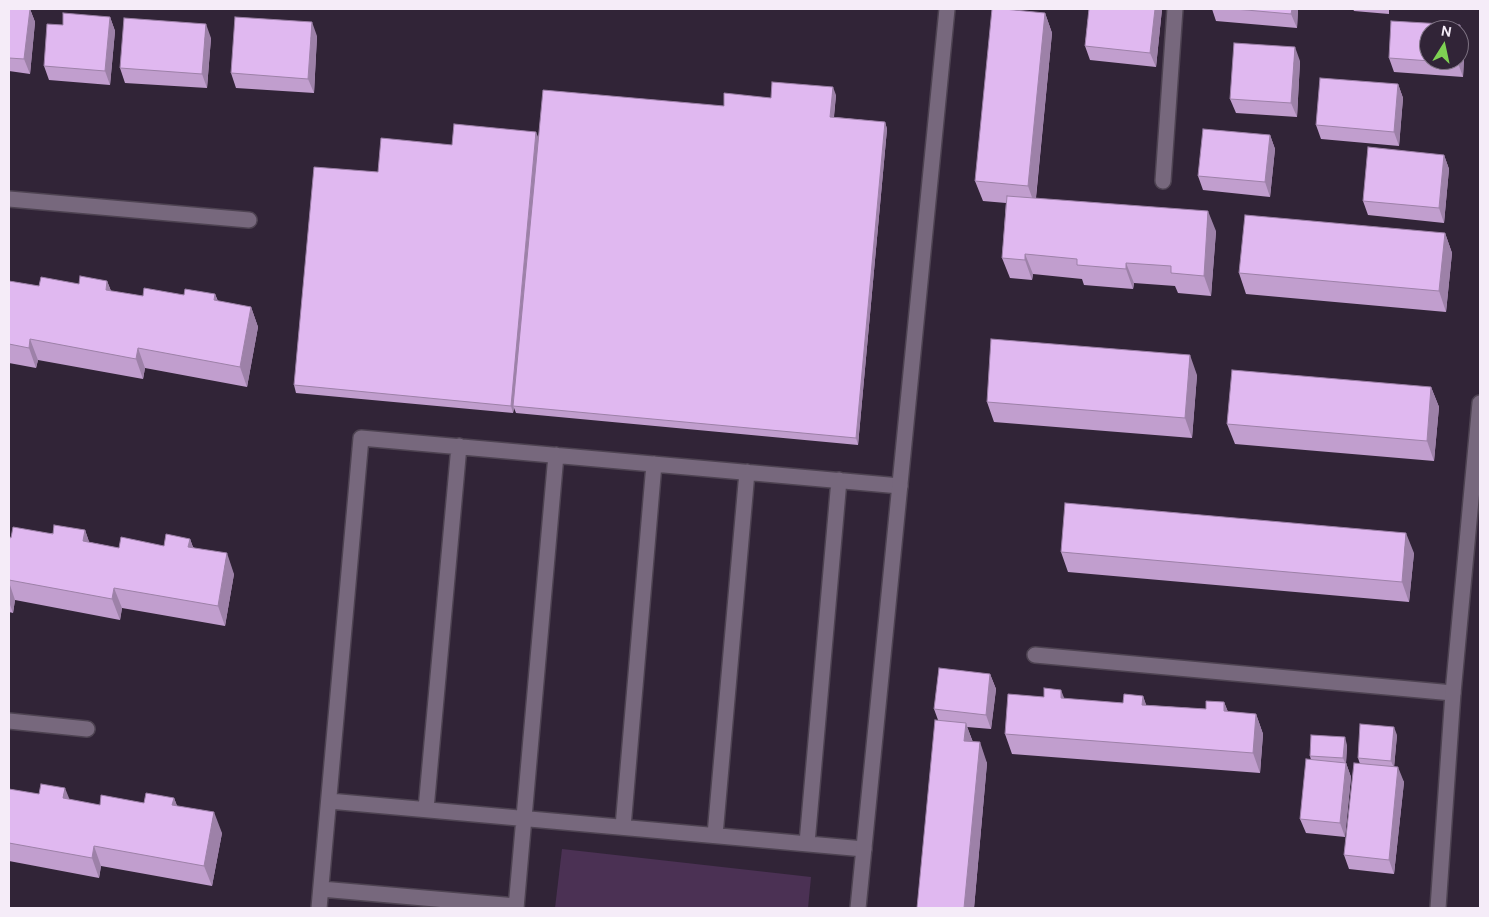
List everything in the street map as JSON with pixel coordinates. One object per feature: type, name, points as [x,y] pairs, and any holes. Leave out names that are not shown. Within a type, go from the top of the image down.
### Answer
[{"type":"street","points":[[858,908],[947,9]]},
{"type":"street","points":[[1163,181],[1176,9]]},
{"type":"street","points":[[9,199],[249,220]]},
{"type":"street","points":[[1438,908],[1453,693],[1480,403]]},
{"type":"street","points":[[319,908],[361,438],[900,486]]},
{"type":"street","points":[[426,809],[459,446]]},
{"type":"street","points":[[321,889],[516,907],[556,455]]},
{"type":"street","points":[[623,827],[654,464]]},
{"type":"street","points":[[715,835],[747,472]]},
{"type":"street","points":[[807,843],[839,480]]},
{"type":"street","points":[[1035,654],[1453,693]]},
{"type":"street","points":[[9,721],[88,729]]},
{"type":"street","points":[[329,801],[864,849]]},
{"type":"shaded area","points":[[562,849],[811,877],[808,908],[555,908]]},
{"type":"building","points":[[9,9],[30,9],[24,59],[9,58]]},
{"type":"building","points":[[992,9],[1045,13],[1028,186],[975,181]]},
{"type":"building","points":[[1089,9],[1155,9],[1150,53],[1085,46]]},
{"type":"building","points":[[1235,9],[1292,9],[1291,14]]},
{"type":"building","points":[[63,13],[110,17],[105,71],[44,66],[47,24],[63,25]]},
{"type":"building","points":[[235,17],[312,22],[308,79],[231,73]]},
{"type":"building","points":[[124,18],[206,24],[202,74],[120,68]]},
{"type":"building","points":[[1391,21],[1419,23],[1419,60],[1389,58]]},
{"type":"building","points":[[1234,43],[1295,47],[1291,103],[1230,99]]},
{"type":"building","points":[[1320,78],[1398,84],[1394,132],[1316,125]]},
{"type":"building","points":[[772,82],[833,87],[830,117],[885,122],[856,438],[513,406],[543,90],[724,106],[724,93],[771,98]]},
{"type":"building","points":[[454,124],[536,132],[511,406],[294,385],[314,167],[378,172],[381,138],[452,145]]},
{"type":"building","points":[[1203,129],[1270,135],[1265,182],[1198,176]]},
{"type":"building","points":[[1368,147],[1444,155],[1439,208],[1363,201]]},
{"type":"building","points":[[1007,196],[1208,211],[1204,276],[1171,273],[1171,266],[1126,263],[1126,269],[1077,265],[1077,259],[1025,254],[1025,260],[1002,258]]},
{"type":"building","points":[[1245,215],[1445,233],[1439,291],[1239,273]]},
{"type":"building","points":[[80,276],[107,281],[106,290],[143,296],[144,288],[184,295],[185,289],[215,294],[214,300],[251,307],[240,367],[138,348],[136,359],[30,339],[29,348],[9,344],[9,281],[39,286],[41,277],[79,284]]},
{"type":"building","points":[[991,339],[1190,355],[1185,418],[987,402]]},
{"type":"building","points":[[1232,370],[1431,387],[1427,441],[1227,424]]},
{"type":"building","points":[[1065,503],[1406,533],[1402,582],[1061,552]]},
{"type":"building","points":[[54,525],[85,530],[83,541],[119,548],[121,537],[164,546],[166,534],[190,539],[188,547],[227,553],[218,606],[114,588],[112,599],[9,580],[9,537],[11,538],[13,527],[53,534]]},
{"type":"building","points":[[939,668],[990,674],[986,715],[934,709]]},
{"type":"building","points":[[1044,688],[1061,690],[1061,698],[1123,703],[1124,694],[1143,696],[1142,705],[1206,709],[1206,701],[1224,702],[1224,711],[1256,714],[1253,753],[1005,734],[1008,694],[1044,697]]},
{"type":"building","points":[[935,720],[966,723],[964,741],[980,742],[964,908],[917,908]]},
{"type":"building","points":[[1360,724],[1394,727],[1391,761],[1358,758]]},
{"type":"building","points":[[1311,735],[1345,737],[1343,758],[1310,756]]},
{"type":"building","points":[[1306,759],[1346,763],[1340,823],[1300,819]]},
{"type":"building","points":[[1354,763],[1398,767],[1389,860],[1344,855]]},
{"type":"building","points":[[41,784],[65,788],[63,798],[100,805],[101,795],[144,803],[146,793],[174,798],[172,805],[214,812],[204,866],[94,846],[92,858],[9,843],[9,789],[39,794]]}]
